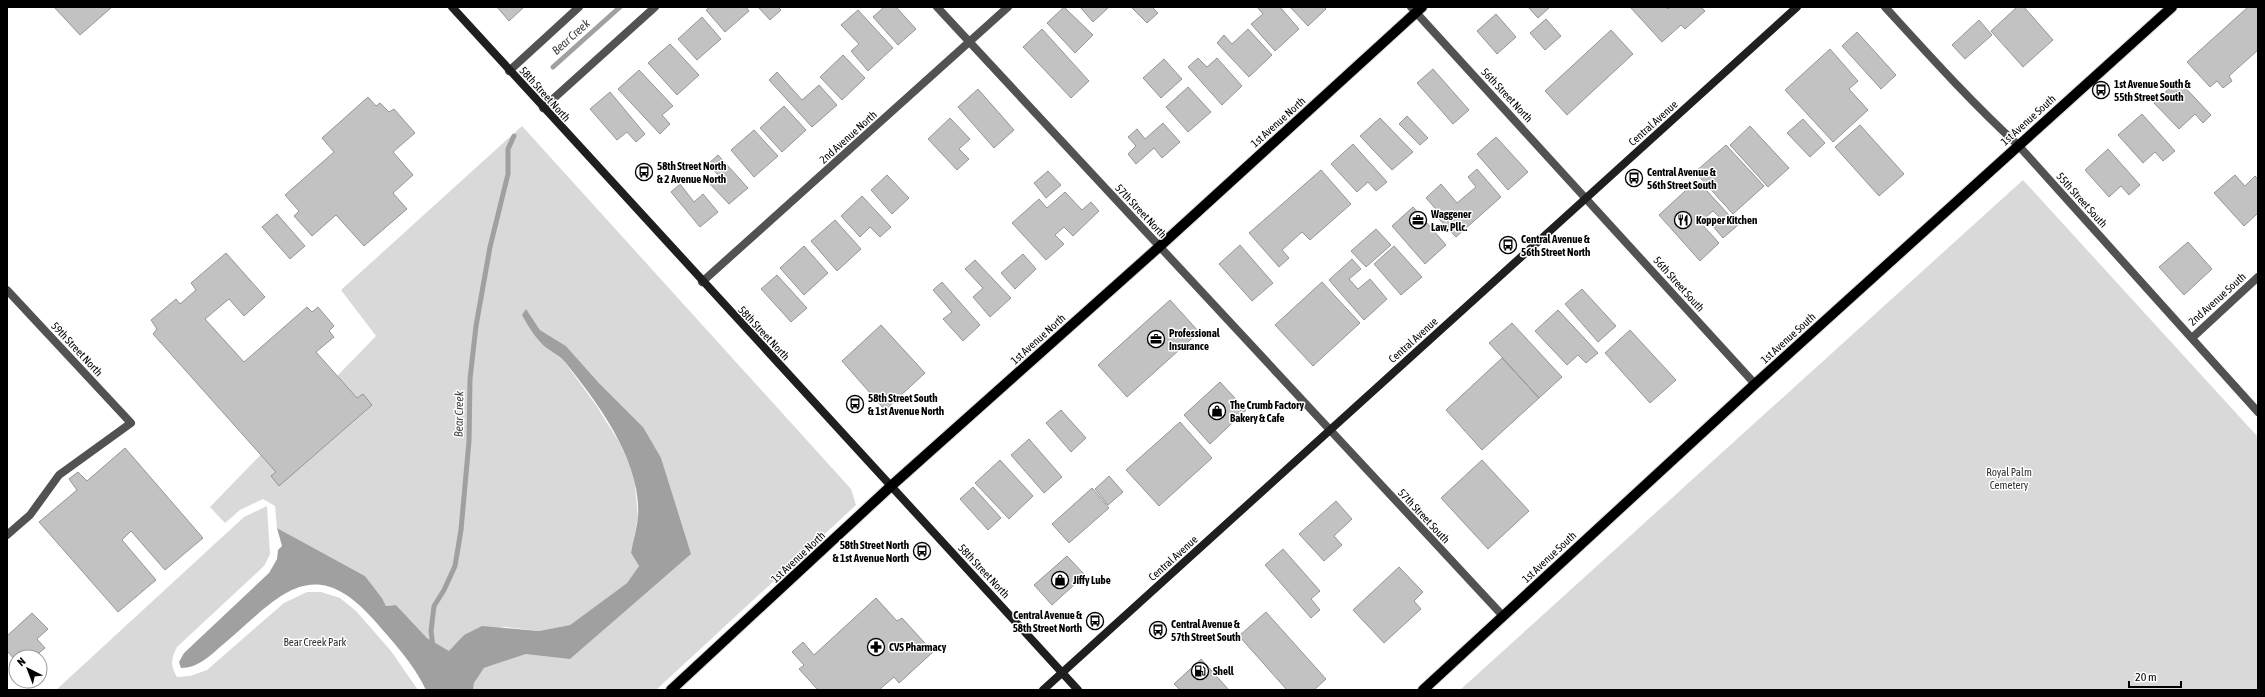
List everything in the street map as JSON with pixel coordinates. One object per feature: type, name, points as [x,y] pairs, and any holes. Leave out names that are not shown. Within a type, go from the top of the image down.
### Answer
[{"type":"main road","name":"58th Street North","points":[[452,7],[702,282],[1078,690]]},
{"type":"main road","name":"Central Avenue","points":[[1043,690],[1797,7]]},
{"type":"main road","name":"1st Avenue South","points":[[1422,690],[1755,384],[1877,276],[2018,145],[2172,7]]},
{"type":"main road","name":"1st Avenue North","points":[[671,690],[890,487],[1159,246],[1416,9]]},
{"type":"street","points":[[510,71],[579,7]]},
{"type":"street","points":[[543,108],[655,7]]},
{"type":"street","name":"57th Street North","points":[[937,7],[1330,430]]},
{"type":"street","name":"2nd Avenue North","points":[[702,282],[1008,7]]},
{"type":"street","name":"55th Street South","points":[[1885,7],[1930,57],[2018,145],[2258,412]]},
{"type":"street","name":"56th Street North","points":[[1416,9],[1586,198]]},
{"type":"street","name":"56th Street South","points":[[1586,198],[1755,384]]},
{"type":"street","name":"2nd Avenue South","points":[[2192,338],[2258,277]]},
{"type":"street","name":"59th Street North","points":[[7,290],[131,423],[59,475],[30,515],[7,535]]},
{"type":"street","name":"57th Street South","points":[[1330,430],[1503,616]]},
{"type":"green space","points":[[522,126],[851,489],[856,505],[656,690],[473,690],[474,683],[484,668],[526,654],[544,654],[691,554],[643,427],[599,383],[566,346],[540,330],[526,309],[544,345],[564,361],[596,405],[619,442],[634,474],[638,517],[631,553],[639,566],[627,583],[570,625],[539,631],[505,627],[464,635],[450,652],[427,638],[396,605],[386,606],[382,598],[365,576],[277,528],[275,506],[263,499],[240,510],[225,523],[210,507],[376,336],[341,290]]},
{"type":"green space","name":"Royal Palm Cemetery","points":[[2023,180],[2258,437],[2258,690],[1460,690]]},
{"type":"green space","name":"Bear Creek Park","points":[[267,506],[270,554],[264,566],[177,647],[173,655],[172,665],[177,677],[190,676],[207,670],[284,603],[307,592],[321,592],[340,598],[356,611],[391,651],[418,690],[56,690],[244,517]]},
{"type":"shaded area","points":[[526,309],[540,330],[566,346],[599,383],[643,427],[661,458],[691,554],[570,659],[526,654],[484,668],[474,683],[473,690],[426,690],[403,654],[374,620],[351,598],[331,587],[312,585],[294,589],[276,599],[207,658],[187,668],[181,668],[179,662],[184,653],[269,573],[277,559],[278,550],[282,546],[277,528],[365,576],[382,598],[386,606],[396,605],[427,638],[449,651],[464,635],[482,626],[539,631],[570,625],[627,583],[639,566],[631,553],[638,517],[637,496],[633,475],[615,434],[604,415],[578,378],[563,360],[543,345],[537,338],[522,315]]},
{"type":"building","points":[[54,7],[112,7],[80,35]]},
{"type":"building","points":[[497,7],[524,7],[509,21]]},
{"type":"building","points":[[710,7],[746,7],[749,11],[725,32],[706,10]]},
{"type":"building","points":[[758,7],[778,7],[781,10],[770,20]]},
{"type":"building","points":[[884,7],[896,7],[916,29],[898,45],[873,17]]},
{"type":"building","points":[[1064,7],[1093,35],[1075,53],[1047,23]]},
{"type":"building","points":[[1080,7],[1109,7],[1093,22]]},
{"type":"building","points":[[1131,7],[1152,7],[1158,13],[1147,23]]},
{"type":"building","points":[[1257,7],[1280,7],[1299,29],[1275,51],[1251,24],[1263,14]]},
{"type":"building","points":[[1290,7],[1324,7],[1326,9],[1308,26]]},
{"type":"building","points":[[1528,7],[1550,7],[1538,18]]},
{"type":"building","points":[[1666,7],[1668,9],[1671,7],[1701,7],[1705,11],[1685,29],[1681,25],[1662,42],[1631,8]]},
{"type":"building","points":[[2017,7],[2024,7],[2053,40],[2023,67],[1991,31]]},
{"type":"building","points":[[2248,7],[2258,7],[2258,50],[2229,76],[2232,81],[2223,88],[2217,81],[2210,87],[2187,62]]},
{"type":"building","points":[[858,10],[893,48],[868,71],[851,51],[859,44],[841,25]]},
{"type":"building","points":[[1496,14],[1516,37],[1497,54],[1477,31]]},
{"type":"building","points":[[702,17],[721,39],[697,60],[678,39]]},
{"type":"building","points":[[1546,19],[1561,36],[1545,50],[1530,33]]},
{"type":"building","points":[[1979,20],[1992,35],[1965,59],[1952,45]]},
{"type":"building","points":[[1042,29],[1089,81],[1071,98],[1023,47]]},
{"type":"building","points":[[1248,29],[1272,55],[1249,77],[1217,43],[1224,35],[1232,44]]},
{"type":"building","points":[[1611,30],[1633,54],[1567,115],[1545,91]]},
{"type":"building","points":[[1857,32],[1896,75],[1881,89],[1842,46]]},
{"type":"building","points":[[670,44],[699,75],[677,95],[648,63]]},
{"type":"building","points":[[1830,49],[1858,81],[1849,89],[1868,110],[1833,142],[1785,90]]},
{"type":"building","points":[[843,55],[865,78],[842,100],[820,77]]},
{"type":"building","points":[[1198,58],[1207,67],[1217,58],[1242,86],[1222,105],[1188,67]]},
{"type":"building","points":[[1164,59],[1182,79],[1161,98],[1143,78]]},
{"type":"building","points":[[1433,69],[1469,110],[1453,124],[1417,83]]},
{"type":"building","points":[[639,70],[673,106],[662,115],[670,124],[660,134],[618,89]]},
{"type":"building","points":[[777,72],[802,100],[819,85],[837,105],[812,127],[769,80]]},
{"type":"building","points":[[2178,80],[2211,115],[2203,123],[2195,114],[2179,129],[2154,103]]},
{"type":"building","points":[[1188,87],[1211,112],[1188,132],[1166,107]]},
{"type":"building","points":[[978,89],[1014,130],[994,148],[958,107]]},
{"type":"building","points":[[610,92],[645,134],[636,142],[627,132],[617,140],[590,109]]},
{"type":"building","points":[[368,97],[376,106],[380,103],[389,112],[394,109],[415,133],[393,152],[413,175],[393,193],[407,209],[364,246],[336,215],[312,236],[294,216],[299,211],[285,195],[334,152],[322,138]]},
{"type":"building","points":[[784,106],[806,130],[782,152],[760,128]]},
{"type":"building","points":[[2142,114],[2175,151],[2163,161],[2155,152],[2143,163],[2118,135]]},
{"type":"building","points":[[1407,116],[1428,138],[1420,145],[1399,124]]},
{"type":"building","points":[[950,118],[970,139],[959,149],[969,159],[957,170],[928,139]]},
{"type":"building","points":[[1380,118],[1413,152],[1392,170],[1360,136]]},
{"type":"building","points":[[1803,119],[1825,143],[1810,157],[1787,133]]},
{"type":"building","points":[[1163,123],[1180,142],[1162,158],[1154,148],[1136,164],[1128,154],[1136,146],[1128,137],[1137,129],[1145,139]]},
{"type":"building","points":[[1860,125],[1904,174],[1879,196],[1835,147]]},
{"type":"building","points":[[1750,126],[1789,168],[1768,187],[1730,145]]},
{"type":"building","points":[[754,130],[778,156],[754,177],[731,150]]},
{"type":"building","points":[[1496,137],[1528,172],[1508,190],[1477,154]]},
{"type":"building","points":[[1353,144],[1387,182],[1376,191],[1368,182],[1357,192],[1331,164]]},
{"type":"building","points":[[1726,145],[1764,186],[1733,214],[1695,172]]},
{"type":"building","points":[[2108,149],[2140,185],[2129,195],[2121,186],[2109,197],[2085,170]]},
{"type":"building","points":[[718,155],[748,188],[729,204],[709,183],[718,175],[708,164]]},
{"type":"building","points":[[1477,169],[1501,197],[1456,237],[1439,219],[1442,216],[1426,198],[1441,184],[1457,203],[1476,187],[1468,177]]},
{"type":"building","points":[[1321,170],[1351,204],[1310,240],[1302,232],[1282,250],[1289,258],[1279,267],[1249,233]]},
{"type":"building","points":[[1048,171],[1061,185],[1046,198],[1034,183]]},
{"type":"building","points":[[887,175],[909,198],[892,214],[871,190]]},
{"type":"building","points":[[2235,175],[2245,186],[2255,176],[2258,179],[2258,213],[2244,226],[2214,193]]},
{"type":"building","name":"Kopper Kitchen","points":[[1697,180],[1738,225],[1723,238],[1711,224],[1719,217],[1713,211],[1700,222],[1719,243],[1700,261],[1659,215]]},
{"type":"building","points":[[680,184],[694,202],[703,194],[718,212],[700,227],[671,192]]},
{"type":"building","points":[[1065,192],[1082,210],[1091,202],[1099,211],[1073,236],[1064,227],[1055,235],[1064,244],[1046,260],[1012,223],[1039,199],[1047,208]]},
{"type":"building","points":[[862,196],[891,227],[880,237],[870,227],[860,237],[841,216]]},
{"type":"building","points":[[1413,207],[1446,245],[1425,264],[1392,226]]},
{"type":"building","points":[[277,214],[305,246],[290,259],[262,227]]},
{"type":"building","points":[[835,220],[861,249],[837,271],[811,241]]},
{"type":"building","points":[[1376,229],[1391,245],[1366,267],[1351,251]]},
{"type":"building","points":[[2188,242],[2212,269],[2184,295],[2159,267]]},
{"type":"building","points":[[1240,245],[1273,283],[1252,301],[1219,264]]},
{"type":"building","points":[[804,246],[828,273],[804,295],[780,268]]},
{"type":"building","points":[[1394,246],[1422,277],[1401,295],[1374,264]]},
{"type":"building","points":[[226,253],[265,297],[244,316],[229,299],[205,319],[244,362],[307,307],[312,312],[318,307],[334,326],[329,331],[334,337],[316,352],[357,398],[363,394],[372,405],[279,486],[271,476],[276,472],[153,334],[157,329],[151,320],[176,299],[180,304],[196,290],[191,283]]},
{"type":"building","points":[[1023,254],[1036,269],[1015,289],[1001,273]]},
{"type":"building","points":[[1352,259],[1361,269],[1349,279],[1358,289],[1370,279],[1387,299],[1364,320],[1329,280]]},
{"type":"building","points":[[975,260],[1011,298],[990,317],[973,297],[983,288],[965,269]]},
{"type":"building","points":[[777,275],[807,308],[791,322],[761,289]]},
{"type":"building","points":[[942,282],[980,325],[963,341],[943,319],[952,312],[933,290]]},
{"type":"building","points":[[1322,282],[1360,323],[1313,366],[1275,325]]},
{"type":"building","points":[[1582,289],[1616,326],[1598,342],[1565,304]]},
{"type":"building","points":[[1170,300],[1199,332],[1127,397],[1098,365]]},
{"type":"building","points":[[1558,310],[1598,353],[1586,363],[1578,355],[1567,365],[1535,331]]},
{"type":"building","points":[[1512,323],[1562,377],[1539,398],[1489,343]]},
{"type":"building","points":[[881,325],[925,373],[885,410],[842,361]]},
{"type":"building","points":[[1630,330],[1676,380],[1650,403],[1605,353]]},
{"type":"building","points":[[1502,358],[1539,398],[1482,450],[1446,410]]},
{"type":"building","points":[[1220,382],[1246,410],[1210,444],[1184,415]]},
{"type":"building","points":[[1061,410],[1086,438],[1071,452],[1046,423]]},
{"type":"building","points":[[1180,422],[1212,458],[1159,506],[1126,470]]},
{"type":"building","points":[[1029,439],[1062,477],[1044,493],[1011,455]]},
{"type":"building","points":[[125,448],[203,538],[165,570],[131,531],[122,540],[156,580],[118,612],[39,522],[77,490],[69,479],[78,472],[87,481]]},
{"type":"building","points":[[1000,460],[1033,496],[1009,519],[975,483]]},
{"type":"building","points":[[1482,460],[1529,511],[1488,549],[1441,498]]},
{"type":"building","points":[[1109,476],[1123,492],[1108,505],[1095,489]]},
{"type":"building","points":[[973,487],[1001,518],[988,530],[960,499]]},
{"type":"building","points":[[1092,488],[1109,508],[1069,543],[1052,524]]},
{"type":"building","points":[[1336,501],[1352,519],[1334,536],[1342,545],[1324,561],[1299,534]]},
{"type":"building","points":[[1283,549],[1320,591],[1311,599],[1320,610],[1311,618],[1265,565]]},
{"type":"building","name":"Jiffy Lube","points":[[1067,556],[1085,575],[1052,605],[1034,585]]},
{"type":"building","points":[[1399,567],[1423,592],[1414,601],[1421,609],[1384,643],[1353,610]]},
{"type":"building","name":"CVS Pharmacy","points":[[876,598],[897,621],[902,618],[933,652],[899,683],[894,677],[879,690],[818,690],[799,669],[804,665],[792,652],[803,642],[814,655]]},
{"type":"building","points":[[1266,612],[1326,679],[1314,690],[1287,690],[1239,636]]},
{"type":"building","points":[[32,613],[48,629],[37,639],[45,648],[44,649],[8,649],[8,652],[7,636]]},
{"type":"building","name":"Shell","points":[[1201,659],[1229,690],[1180,690],[1174,684]]},
{"type":"waterway","name":"Bear Creek","points":[[553,67],[620,7]]},
{"type":"waterway","name":"Bear Creek","points":[[433,647],[431,631],[434,606],[444,590],[455,566],[461,530],[469,441],[470,379],[476,326],[490,247],[508,174],[508,149],[514,136]]},
{"type":"place","name":"1st Avenue South & 55th Street South","points":[[2101,90]]},
{"type":"place","name":"58th Street North & 2 Avenue North","points":[[644,172]]},
{"type":"place","name":"Central Avenue & 56th Street South","points":[[1634,178]]},
{"type":"place","name":"Waggener Law, Pllc.","points":[[1418,220]]},
{"type":"place","name":"Kopper Kitchen","points":[[1683,220]]},
{"type":"place","name":"Central Avenue & 56th Street North","points":[[1508,245]]},
{"type":"place","name":"Professional Insurance","points":[[1156,339]]},
{"type":"place","name":"58th Street South & 1st Avenue North","points":[[855,404]]},
{"type":"place","name":"The Crumb Factory Bakery & Cafe","points":[[1217,411]]},
{"type":"place","name":"58th Street North & 1st Avenue North","points":[[922,551]]},
{"type":"place","name":"Jiffy Lube","points":[[1060,580]]},
{"type":"place","name":"Central Avenue & 58th Street North","points":[[1095,621]]},
{"type":"place","name":"Central Avenue & 57th Street South","points":[[1158,630]]},
{"type":"place","name":"CVS Pharmacy","points":[[876,647]]},
{"type":"place","name":"Shell","points":[[1200,671]]}]
